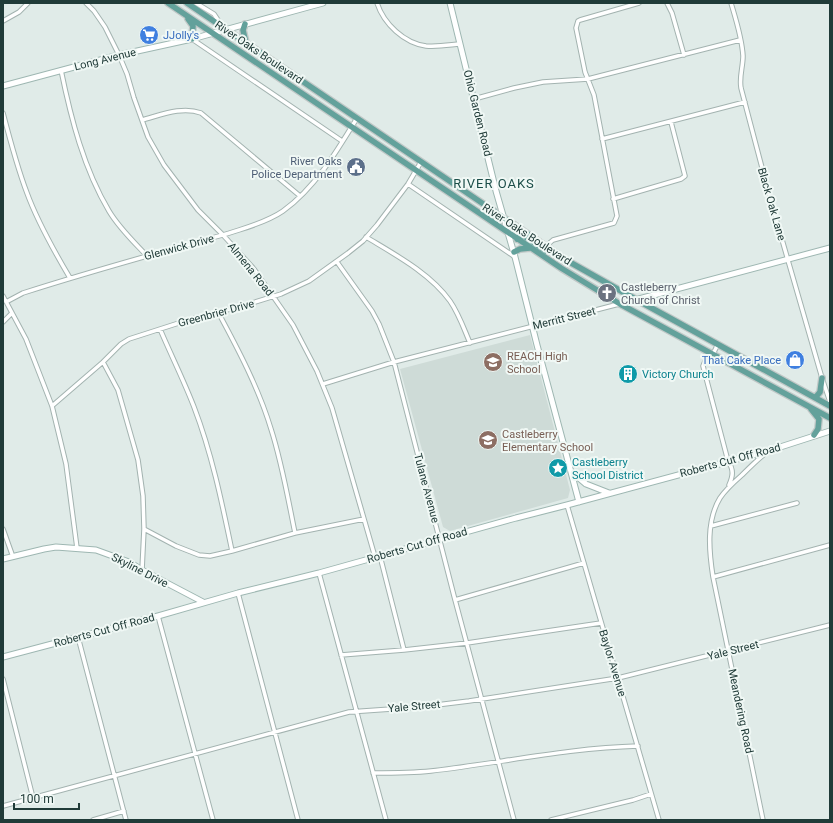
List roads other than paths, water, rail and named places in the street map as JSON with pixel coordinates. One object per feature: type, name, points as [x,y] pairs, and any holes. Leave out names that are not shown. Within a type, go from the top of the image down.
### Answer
[{"type":"main road","name":"River Oaks Boulevard","points":[[168,3],[459,201],[588,286],[830,418]]},
{"type":"main road","name":"River Oaks Boulevard","points":[[187,3],[548,248],[586,272],[830,406]]},
{"type":"main road","points":[[186,15],[193,26],[192,39]]},
{"type":"main road","points":[[245,24],[243,30],[246,43]]},
{"type":"main road","points":[[459,201],[464,199],[490,217],[493,215],[492,210]]},
{"type":"main road","points":[[517,239],[524,236],[546,250],[548,248]]},
{"type":"main road","points":[[515,255],[520,249],[530,248]]},
{"type":"main road","points":[[815,398],[820,392],[822,378]]},
{"type":"main road","points":[[788,395],[793,386]]},
{"type":"main road","points":[[806,405],[819,419],[818,429],[814,435]]},
{"type":"street","points":[[3,20],[19,12],[28,3]]},
{"type":"street","name":"Almena Road","points":[[86,3],[94,11],[105,27],[119,55],[127,74],[148,137],[164,166],[198,210],[254,268],[293,325],[323,384],[332,408],[404,650]]},
{"type":"street","name":"River Oaks Boulevard","points":[[196,3],[214,14],[218,20],[218,24]]},
{"type":"street","name":"Long Avenue","points":[[3,86],[119,55],[213,34],[323,3]]},
{"type":"street","points":[[377,3],[390,25],[402,36],[415,43],[434,46],[460,44]]},
{"type":"street","name":"Ohio Garden Road","points":[[450,3],[496,191],[515,255],[532,326],[579,502]]},
{"type":"street","points":[[548,248],[553,240],[614,224],[617,216],[594,95],[588,79],[576,33],[578,21],[639,3]]},
{"type":"street","points":[[667,3],[672,13],[684,55]]},
{"type":"street","name":"Black Oak Lane","points":[[731,3],[743,58],[740,79],[745,102],[788,259],[830,402]]},
{"type":"street","points":[[192,39],[342,141]]},
{"type":"street","points":[[474,99],[543,82],[588,79],[740,40]]},
{"type":"street","points":[[62,70],[68,104],[93,181],[110,212],[122,229],[147,256]]},
{"type":"street","points":[[602,139],[745,102]]},
{"type":"street","points":[[142,120],[168,112],[189,110],[201,113],[300,196]]},
{"type":"street","points":[[3,113],[14,154],[27,193],[47,238],[70,278]]},
{"type":"street","name":"Glenwick Drive","points":[[6,302],[23,293],[70,278],[223,235],[273,217],[284,210],[300,196],[329,161],[357,118]]},
{"type":"street","points":[[613,199],[681,179],[685,176],[671,122]]},
{"type":"street","name":"Greenbrier Drive","points":[[52,406],[103,362],[121,344],[160,329],[274,296],[309,282],[337,262],[378,225],[408,184],[421,162]]},
{"type":"street","points":[[408,184],[515,255]]},
{"type":"street","points":[[366,237],[411,265],[437,286],[450,301],[460,319],[470,343]]},
{"type":"street","name":"Merritt Street","points":[[323,384],[394,362],[637,300],[830,248]]},
{"type":"street","name":"Tulane Avenue","points":[[337,262],[372,311],[379,324],[394,362],[455,600],[514,820]]},
{"type":"street","points":[[3,296],[26,339],[52,406],[66,464],[77,548]]},
{"type":"street","points":[[218,312],[258,393],[271,429],[288,495],[295,533]]},
{"type":"street","points":[[3,322],[12,313]]},
{"type":"street","points":[[160,329],[194,406],[208,448],[232,551]]},
{"type":"street","points":[[713,354],[718,344]]},
{"type":"street","name":"Meandering Road","points":[[713,354],[705,361],[703,366],[728,461],[732,467],[733,476],[729,487]]},
{"type":"street","points":[[103,362],[118,390],[138,460],[143,496],[144,529],[142,570]]},
{"type":"street","name":"Roberts Cut Off Road","points":[[3,657],[771,450],[830,431]]},
{"type":"street","name":"Meandering Road","points":[[763,820],[713,577],[710,555],[710,537],[711,526],[721,497],[729,487],[759,458],[771,450]]},
{"type":"street","points":[[571,472],[586,484],[609,493]]},
{"type":"street","points":[[711,526],[796,503]]},
{"type":"street","name":"Baylor Avenue","points":[[567,505],[659,820]]},
{"type":"street","points":[[144,529],[176,546],[200,555],[210,556],[295,533],[364,519]]},
{"type":"street","points":[[3,529],[13,557]]},
{"type":"street","points":[[713,577],[830,545]]},
{"type":"street","name":"Skyline Drive","points":[[3,559],[56,547],[96,550],[129,562],[203,602]]},
{"type":"street","points":[[455,600],[584,563]]},
{"type":"street","points":[[319,573],[385,819],[380,820]]},
{"type":"street","points":[[238,593],[298,820]]},
{"type":"street","points":[[158,616],[214,820]]},
{"type":"street","points":[[341,655],[467,643],[602,623]]},
{"type":"street","name":"Yale Street","points":[[3,806],[356,711],[420,707],[618,678],[728,652],[830,625]]},
{"type":"street","points":[[78,637],[126,820]]},
{"type":"street","points":[[3,679],[33,798]]},
{"type":"street","points":[[373,773],[430,771],[534,755],[620,746],[638,746]]},
{"type":"street","points":[[551,820],[633,800],[651,794]]},
{"type":"street","points":[[93,820],[124,811]]},
{"type":"place","name":"JJolly's","points":[[149,35]]},
{"type":"place","name":"River Oaks Police Department","points":[[356,167]]},
{"type":"place","name":"Castleberry Church of Christ","points":[[607,293]]},
{"type":"place","name":"That Cake Place","points":[[795,360]]},
{"type":"place","name":"REACH High School","points":[[493,362]]},
{"type":"place","name":"Victory Church","points":[[628,374]]},
{"type":"place","name":"Castleberry Elementary School","points":[[488,440]]},
{"type":"place","name":"Castleberry School District","points":[[558,468]]},
{"type":"district","name":"RIVER OAKS","points":[[494,183]]}]
